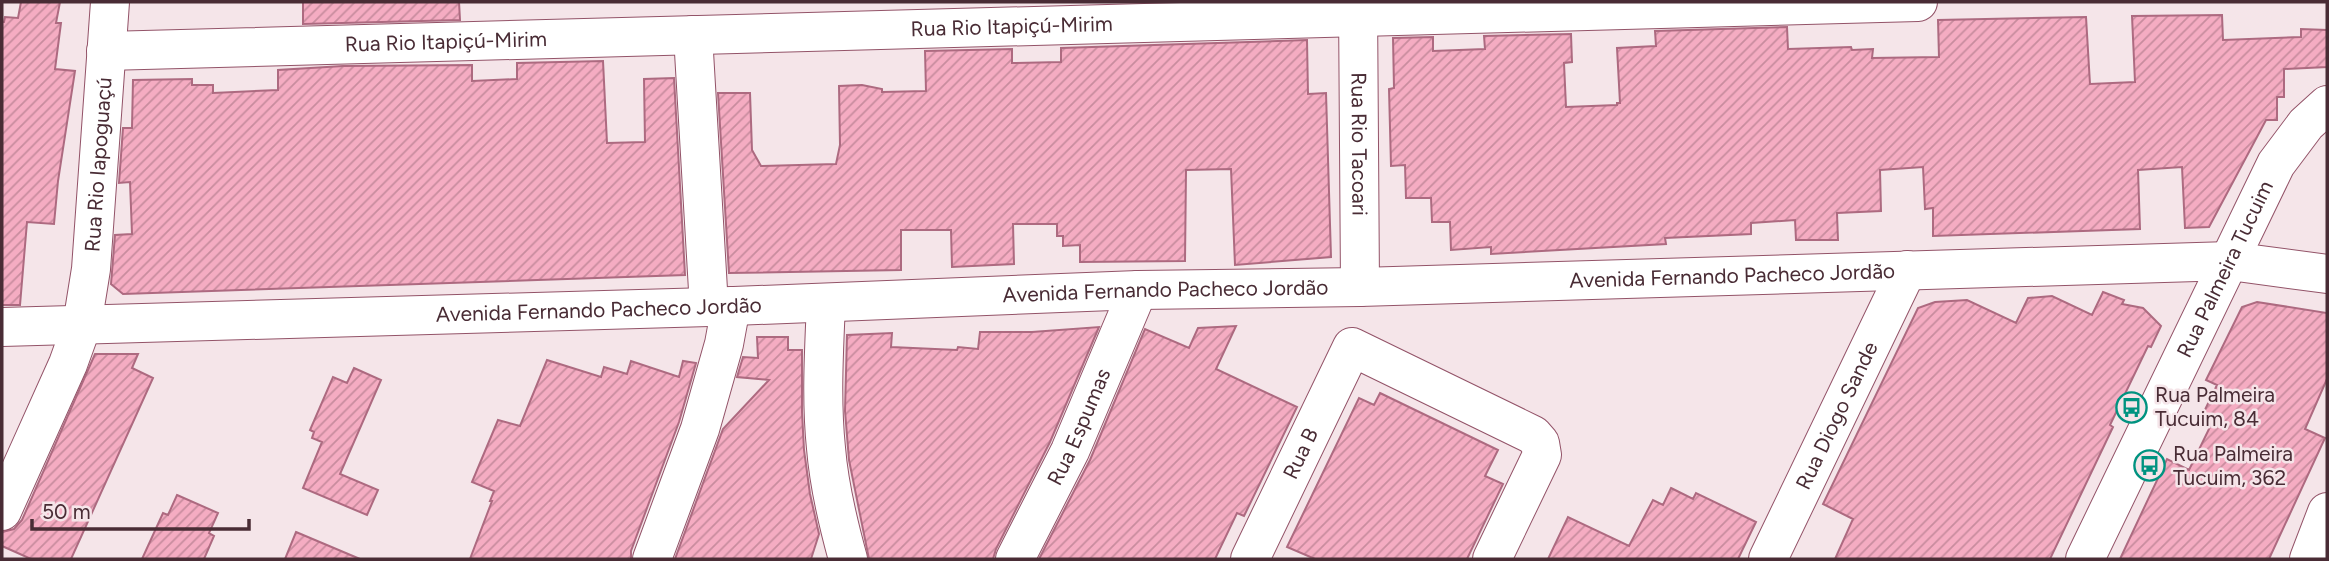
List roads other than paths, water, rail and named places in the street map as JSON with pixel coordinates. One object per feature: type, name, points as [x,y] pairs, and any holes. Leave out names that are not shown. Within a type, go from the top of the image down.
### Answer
[{"type":"street","name":"Rua Rio Iapoguaçú","points":[[2,511],[68,365],[82,326],[91,269],[110,2]]},
{"type":"street","name":"Rua Rio Itapiçú-Mirim","points":[[106,51],[693,35],[738,18],[1917,2]]},
{"type":"street","name":"Rua Rio Tacoari","points":[[1358,9],[1360,287]]},
{"type":"street","points":[[652,559],[701,429],[724,344],[693,35]]},
{"type":"street","name":"Rua Palmeira Tucuim","points":[[2085,559],[2276,164],[2306,124],[2327,105]]},
{"type":"street","name":"Avenida Fernando Pacheco Jordão","points":[[2,327],[720,307],[1138,290],[1360,287],[2230,261],[2327,274]]},
{"type":"street","name":"Rua Diogo Sande","points":[[1768,559],[1907,270]]},
{"type":"street","name":"Rua Espumas","points":[[1015,559],[1070,451],[1138,290]]},
{"type":"street","points":[[826,303],[823,387],[826,449],[836,518],[848,559]]},
{"type":"street","name":"Rua B","points":[[1251,559],[1352,347],[1539,440],[1542,455],[1492,559]]},
{"type":"street","points":[[2309,559],[2327,512]]},
{"type":"place","name":"Rua Palmeira Tucuim, 84","points":[[2132,407]]},
{"type":"place","name":"Rua Palmeira Tucuim, 362","points":[[2150,466]]}]
